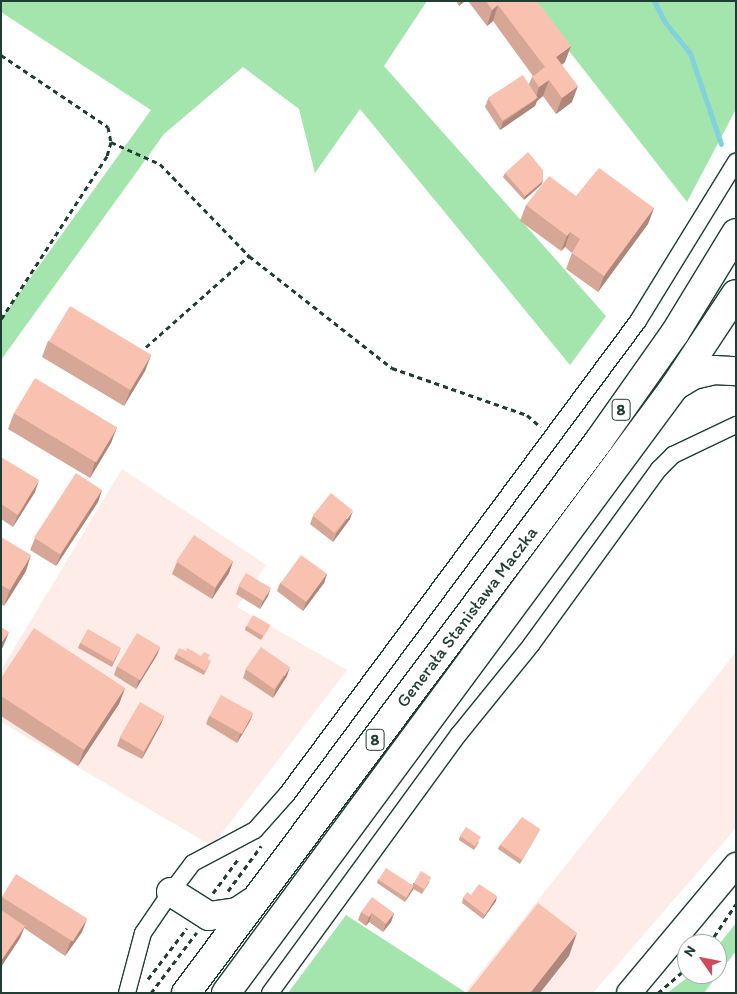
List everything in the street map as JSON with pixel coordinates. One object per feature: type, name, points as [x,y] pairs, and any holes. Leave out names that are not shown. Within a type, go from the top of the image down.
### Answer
[{"type":"highway","name":"Generała Stanisława Maczka","points":[[192,985],[598,442],[675,333],[736,233]]},
{"type":"highway","name":"Generała Stanisława Maczka","points":[[226,993],[675,386],[730,303]]},
{"type":"highway","points":[[675,386],[693,375],[707,372],[736,371],[726,353],[722,333],[730,303]]},
{"type":"highway","points":[[172,892],[199,912],[220,916],[237,912],[254,902]]},
{"type":"highway","points":[[192,985],[205,938],[199,912]]},
{"type":"street","points":[[127,993],[143,933],[172,892],[194,863],[255,830],[286,794],[638,320],[736,162]]},
{"type":"street","points":[[270,993],[459,734],[531,645],[659,469],[673,455],[736,424]]},
{"type":"street","points":[[629,993],[736,865]]},
{"type":"path","points":[[1,55],[108,128],[111,142],[107,156],[1,319]]},
{"type":"path","points":[[111,142],[160,164],[249,256],[392,368],[527,415],[550,439]]},
{"type":"path","points":[[146,347],[249,256]]},
{"type":"path","points":[[716,934],[736,904]]},
{"type":"path","points":[[658,993],[677,977]]},
{"type":"shaded area","points":[[122,469],[266,565],[237,607],[347,670],[212,846],[1,722],[1,670]]},
{"type":"shaded area","points":[[736,652],[736,828],[593,993],[464,993]]},
{"type":"green space","points":[[1,1],[427,1],[384,66],[606,316],[570,365],[360,109],[315,173],[299,109],[243,67],[164,134],[1,360],[1,319],[151,110],[1,12]]},
{"type":"green space","points":[[530,1],[736,1],[736,109],[687,202]]},
{"type":"green space","points":[[346,915],[465,992],[288,993]]},
{"type":"green space","points":[[736,923],[736,951],[727,963],[727,934]]},
{"type":"green space","points":[[679,984],[711,984],[704,993],[667,993]]},
{"type":"building","points":[[486,1],[537,1],[571,46],[556,57],[578,86],[562,98],[549,80],[539,87],[532,77],[545,67],[498,5],[492,10]]},
{"type":"building","points":[[523,75],[538,98],[502,121],[488,98]]},
{"type":"building","points":[[528,152],[543,170],[543,181],[525,196],[505,173]]},
{"type":"building","points":[[599,168],[654,208],[604,276],[572,253],[580,239],[570,232],[567,236],[526,205],[549,176],[576,196]]},
{"type":"building","points":[[70,306],[151,355],[130,390],[49,341]]},
{"type":"building","points":[[35,378],[117,427],[96,463],[14,413]]},
{"type":"building","points":[[1,457],[39,480],[18,515],[1,504]]},
{"type":"building","points":[[76,473],[102,490],[60,554],[34,538]]},
{"type":"building","points":[[331,493],[353,511],[335,533],[313,516]]},
{"type":"building","points":[[194,535],[233,561],[215,588],[176,562]]},
{"type":"building","points":[[1,537],[31,555],[10,590],[1,585]]},
{"type":"building","points":[[301,555],[327,574],[306,602],[280,583]]},
{"type":"building","points":[[246,573],[271,588],[263,601],[238,586]]},
{"type":"building","points":[[253,615],[270,625],[264,636],[246,626]]},
{"type":"building","points":[[1,627],[9,632],[1,643]]},
{"type":"building","points":[[34,628],[125,688],[84,750],[1,696],[1,678]]},
{"type":"building","points":[[88,629],[121,648],[113,662],[80,643]]},
{"type":"building","points":[[137,633],[160,647],[140,680],[117,666]]},
{"type":"building","points":[[261,647],[290,667],[274,689],[246,669]]},
{"type":"building","points":[[179,648],[186,651],[187,648],[201,656],[204,652],[210,655],[207,659],[211,661],[205,671],[176,654]]},
{"type":"building","points":[[221,695],[253,713],[242,734],[209,716]]},
{"type":"building","points":[[140,702],[164,716],[144,752],[120,738]]},
{"type":"building","points":[[522,817],[540,829],[522,860],[500,845]]},
{"type":"building","points":[[466,827],[481,837],[475,846],[460,836]]},
{"type":"building","points":[[386,868],[414,886],[406,898],[378,880]]},
{"type":"building","points":[[421,871],[431,877],[424,889],[414,883]]},
{"type":"building","points":[[16,874],[87,919],[73,941],[2,897]]},
{"type":"building","points":[[479,884],[497,896],[485,915],[463,898],[467,892],[471,895]]},
{"type":"building","points":[[372,897],[394,913],[386,924],[372,913],[369,917],[361,912]]},
{"type":"building","points":[[538,903],[577,933],[530,993],[467,993]]},
{"type":"building","points":[[1,910],[25,926],[1,961]]},
{"type":"waterway","points":[[654,1],[664,21],[690,53],[721,144]]}]
